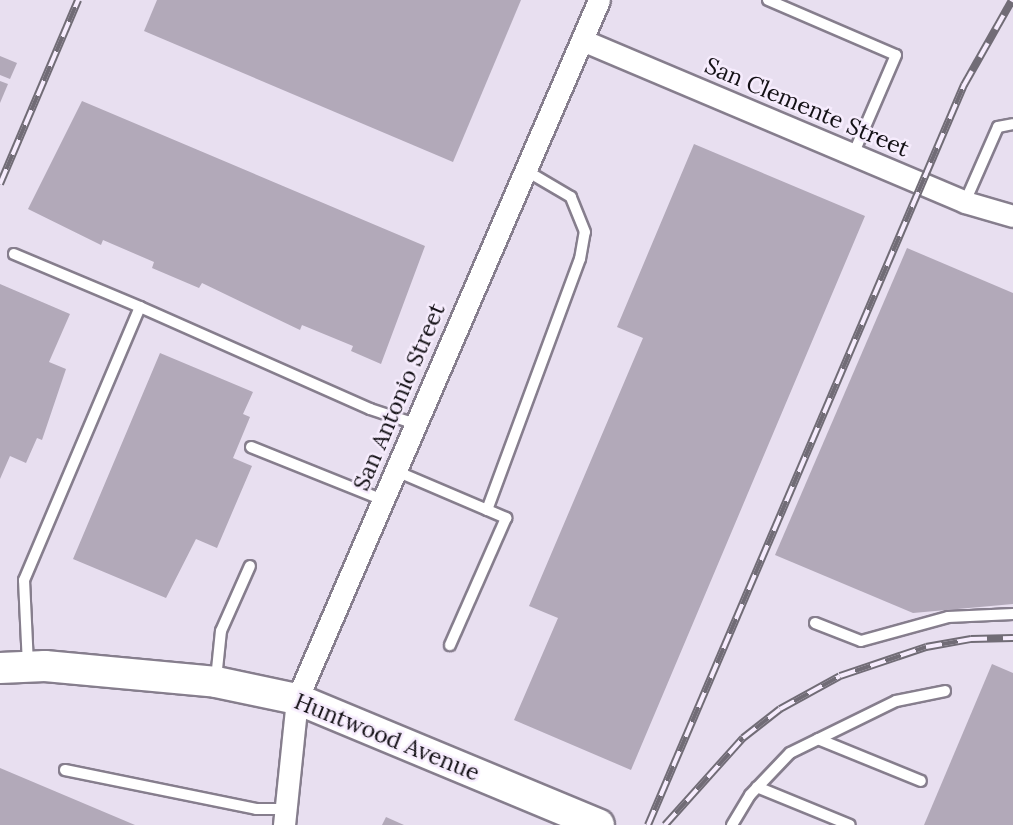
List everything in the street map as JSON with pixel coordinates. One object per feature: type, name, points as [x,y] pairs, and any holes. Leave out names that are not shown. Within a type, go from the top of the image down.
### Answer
[{"type":"street","name":"San Antonio Street","points":[[285,817],[297,699],[599,0]]},
{"type":"street","name":"San Clemente Street","points":[[582,40],[965,202],[1013,216]]},
{"type":"street","name":"Huntwood Avenue","points":[[14,667],[216,682],[297,699],[599,825]]},
{"type":"lane","points":[[768,0],[896,55],[853,155]]},
{"type":"lane","points":[[965,202],[998,127],[1013,124]]},
{"type":"lane","points":[[487,510],[580,259],[584,232],[571,197],[525,170]]},
{"type":"lane","points":[[14,254],[370,409],[416,424]]},
{"type":"lane","points":[[14,667],[24,580],[140,307]]},
{"type":"lane","points":[[251,447],[383,500]]},
{"type":"lane","points":[[396,471],[506,519],[450,645]]},
{"type":"lane","points":[[216,682],[222,631],[250,566]]},
{"type":"lane","points":[[815,623],[862,640],[948,617],[1013,614]]},
{"type":"lane","points":[[732,825],[757,787],[790,753],[896,701],[945,691]]},
{"type":"lane","points":[[818,739],[921,781]]},
{"type":"lane","points":[[65,770],[285,817]]},
{"type":"lane","points":[[757,787],[850,825]]},
{"type":"building","points":[[157,0],[521,0],[453,162],[144,31]]},
{"type":"building","points":[[0,56],[17,63],[10,79],[0,75]]},
{"type":"building","points":[[0,81],[8,84],[0,103]]},
{"type":"building","points":[[82,101],[425,246],[381,364],[351,351],[353,346],[302,325],[300,330],[202,283],[199,288],[152,268],[154,262],[103,240],[101,245],[28,209]]},
{"type":"building","points":[[694,144],[865,216],[631,770],[514,720],[558,618],[529,606],[643,338],[617,327]]},
{"type":"building","points":[[907,248],[1013,293],[1013,604],[913,613],[775,555]]},
{"type":"building","points":[[0,284],[70,314],[49,362],[66,369],[42,440],[37,438],[26,463],[10,456],[0,479]]},
{"type":"building","points":[[160,353],[253,392],[243,414],[250,417],[233,458],[252,466],[217,548],[196,539],[166,598],[73,559]]},
{"type":"building","points":[[992,664],[1013,673],[1013,825],[924,825]]},
{"type":"building","points":[[0,768],[135,825],[0,825]]},
{"type":"building","points":[[386,817],[404,825],[382,825]]},
{"type":"railway","points":[[0,184],[78,0]]},
{"type":"railway","points":[[648,825],[964,85],[1012,0]]},
{"type":"railway","points":[[665,825],[743,738],[780,709],[840,676],[926,647],[971,639],[1013,638]]}]
